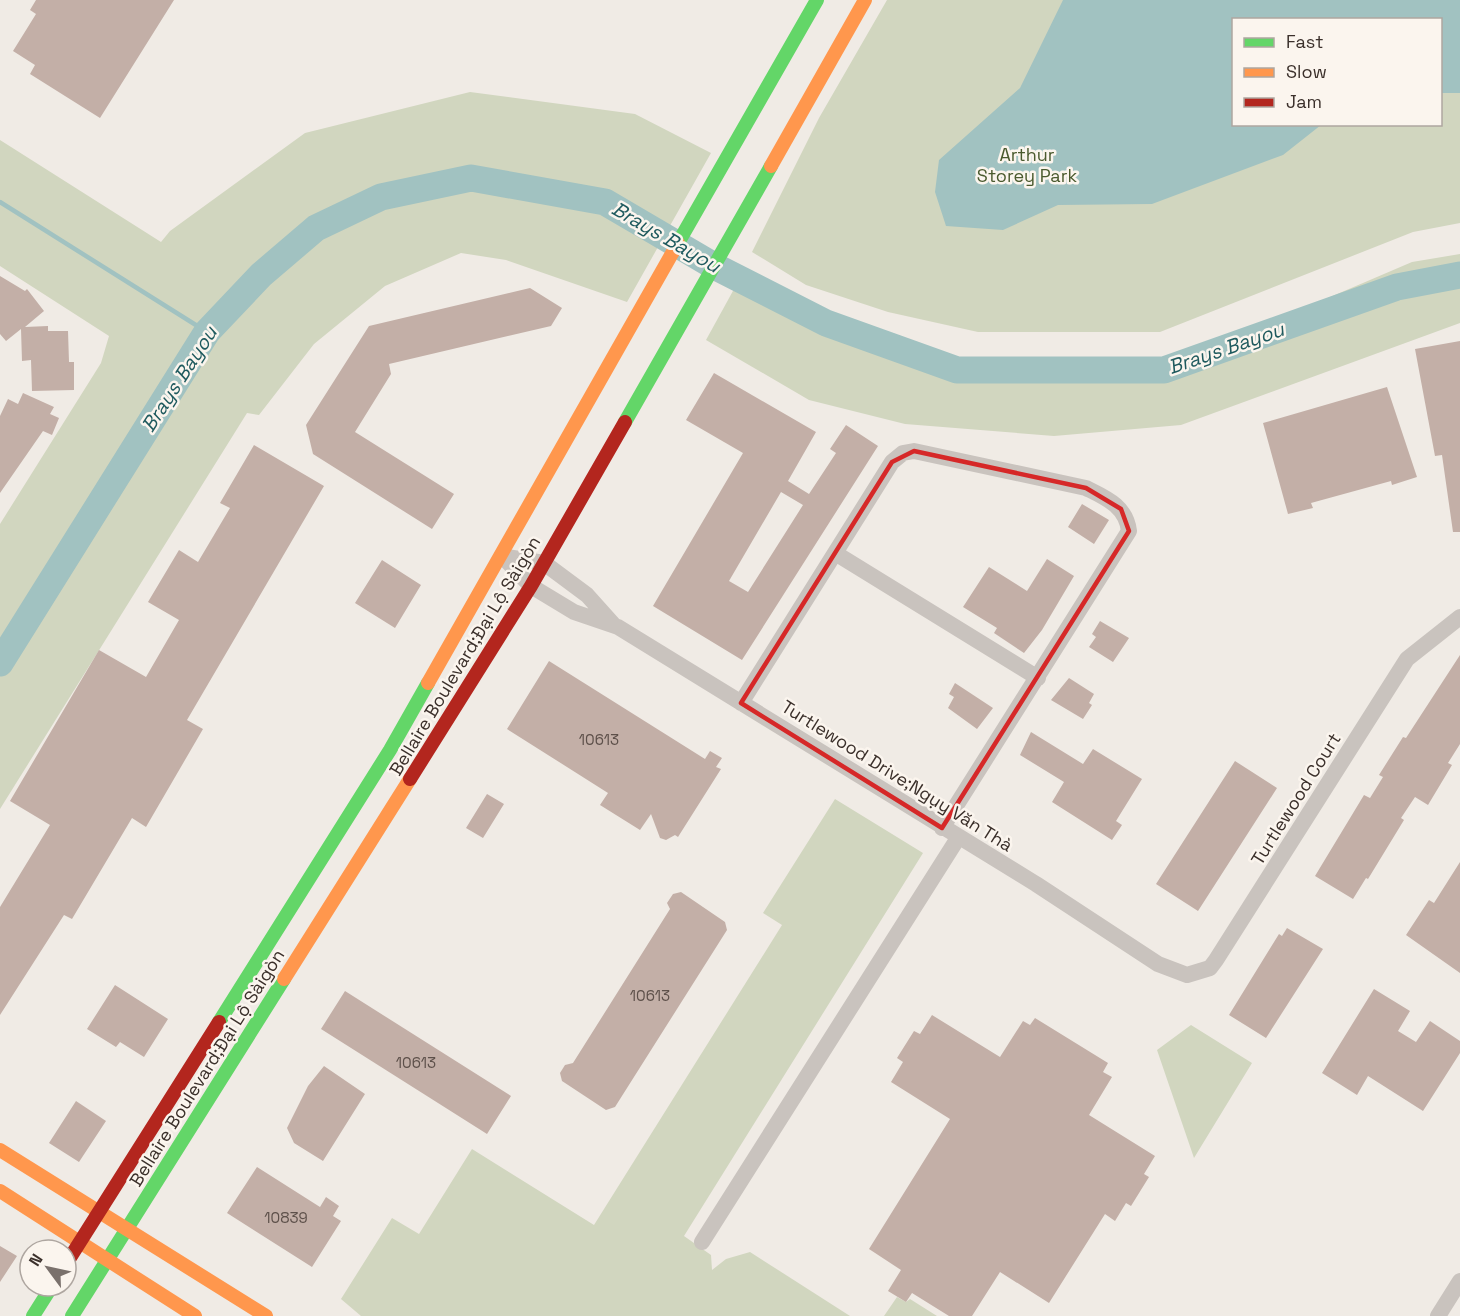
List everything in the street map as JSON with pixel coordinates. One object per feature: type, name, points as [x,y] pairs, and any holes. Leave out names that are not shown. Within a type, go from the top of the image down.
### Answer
[{"type":"main road","name":"Bellaire Boulevard;Đại Lộ Sàigòn","points":[[78,1245],[390,750],[631,337],[655,285],[817,0]]},
{"type":"main road","name":"Bellaire Boulevard;Đại Lộ Sàigòn","points":[[72,1316],[531,586],[658,353],[690,308],[865,0]]},
{"type":"main road","points":[[0,1150],[266,1316]]},
{"type":"main road","points":[[0,1191],[195,1316]]},
{"type":"main road","points":[[33,1316],[44,1298]]},
{"type":"street","points":[[741,704],[892,462],[903,453],[914,451],[1074,486],[1102,496],[1121,509],[1128,518],[1129,531],[942,828]]},
{"type":"street","points":[[835,553],[1038,678]]},
{"type":"street","name":"Turtlewood Drive;Ngụy Văn Thà","points":[[502,556],[544,564],[587,595],[614,625]]},
{"type":"street","name":"Turtlewood Drive;Ngụy Văn Thà","points":[[502,556],[531,586],[574,612],[614,625],[1158,964]]},
{"type":"street","name":"Turtlewood Court","points":[[1158,964],[1187,975],[1210,968],[1407,659],[1460,617]]},
{"type":"street","points":[[702,1242],[958,838]]},
{"type":"street","points":[[1438,1316],[1457,1292]]},
{"type":"highlighted area","points":[[914,451],[1086,488],[1121,509],[1129,531],[942,828],[741,703],[892,462]]},
{"type":"green space","name":"Arthur Storey Park","points":[[887,0],[1460,0],[1460,223],[1413,232],[1160,332],[978,332],[888,312],[806,285],[752,252],[819,118]]},
{"type":"green space","points":[[470,92],[635,114],[711,153],[627,302],[506,260],[461,253],[385,286],[314,344],[259,415],[247,413],[0,809],[0,524],[101,363],[109,336],[0,266],[0,140],[161,242],[170,231],[305,133]]},
{"type":"green space","points":[[1460,254],[1460,323],[1181,425],[1054,436],[905,424],[809,400],[706,340],[739,280],[767,299],[862,338],[959,360],[1150,364],[1225,342],[1412,262]]},
{"type":"green space","points":[[835,799],[923,853],[684,1236],[711,1255],[712,1270],[726,1259],[750,1252],[850,1316],[361,1316],[341,1299],[392,1218],[419,1234],[472,1149],[594,1225],[782,925],[763,913]]},
{"type":"green space","points":[[1191,1025],[1252,1063],[1194,1158],[1157,1050]]},
{"type":"green space","points":[[897,1297],[906,1302],[910,1299],[937,1316],[884,1316]]},
{"type":"water","points":[[1063,0],[1460,0],[1460,93],[1442,93],[1442,18],[1232,18],[1232,126],[1320,126],[1283,155],[1152,204],[1058,205],[1003,230],[946,226],[935,192],[939,160],[1020,88]]},
{"type":"building","points":[[36,0],[174,0],[100,118],[30,74],[35,65],[13,51],[36,14],[30,10]]},
{"type":"building","points":[[0,276],[25,291],[27,289],[44,311],[25,327],[48,326],[48,331],[68,331],[69,362],[74,362],[74,390],[32,391],[31,360],[22,361],[21,329],[6,341],[0,334]]},
{"type":"building","points":[[530,288],[562,308],[551,326],[389,364],[391,374],[355,432],[454,494],[432,529],[313,454],[306,425],[369,326]]},
{"type":"building","points":[[1460,341],[1460,532],[1453,532],[1442,455],[1435,456],[1415,349]]},
{"type":"building","points":[[714,373],[816,432],[788,481],[809,494],[836,453],[830,449],[846,425],[878,446],[742,660],[653,606],[743,453],[686,420]],"holes":[[[781,492],[803,505],[748,592],[729,581]]]},
{"type":"building","points":[[1387,387],[1417,477],[1392,485],[1391,481],[1311,503],[1313,508],[1288,514],[1263,423]]},
{"type":"building","points":[[23,393],[54,407],[50,414],[59,418],[52,435],[43,431],[0,493],[0,416],[8,399],[18,404]]},
{"type":"building","points":[[254,445],[324,486],[187,720],[203,729],[146,827],[132,818],[72,919],[64,915],[0,1015],[0,907],[50,825],[10,801],[99,650],[146,677],[179,620],[148,602],[179,550],[198,562],[230,508],[220,503]]},
{"type":"building","points":[[1082,504],[1109,520],[1094,544],[1068,527]]},
{"type":"building","points":[[1047,559],[1074,576],[1042,630],[1024,653],[994,633],[997,628],[963,607],[989,567],[1027,591]]},
{"type":"building","points":[[382,560],[421,585],[395,628],[355,603]]},
{"type":"building","points":[[1100,621],[1129,638],[1113,662],[1089,647],[1096,637],[1092,634]]},
{"type":"building","points":[[1460,655],[1460,744],[1448,763],[1452,765],[1428,805],[1415,797],[1401,818],[1404,820],[1353,899],[1315,876],[1364,795],[1370,798],[1383,777],[1379,775]]},
{"type":"building","points":[[549,661],[705,759],[710,751],[722,758],[716,767],[721,769],[678,837],[675,835],[666,840],[660,838],[651,814],[640,830],[600,805],[608,793],[507,729]]},
{"type":"building","points":[[1069,678],[1094,694],[1089,703],[1092,705],[1083,719],[1051,700]]},
{"type":"building","points":[[955,683],[993,708],[977,729],[948,708],[954,697],[949,694]]},
{"type":"building","points":[[1031,732],[1083,764],[1093,749],[1142,779],[1116,821],[1122,825],[1112,840],[1052,802],[1064,782],[1020,755]]},
{"type":"building","points":[[1235,761],[1277,788],[1198,911],[1156,884]]},
{"type":"building","points":[[487,794],[504,804],[483,838],[466,828]]},
{"type":"building","points":[[1460,862],[1460,973],[1406,935],[1429,900],[1434,903]]},
{"type":"building","points":[[681,892],[725,922],[727,930],[615,1107],[606,1110],[562,1081],[560,1073],[565,1065],[573,1063],[670,909],[667,903],[673,894]]},
{"type":"building","points":[[1287,928],[1323,949],[1266,1038],[1229,1015],[1279,934],[1282,936]]},
{"type":"building","points":[[115,985],[168,1019],[144,1057],[120,1042],[116,1047],[87,1029]]},
{"type":"building","points":[[1374,989],[1410,1011],[1398,1031],[1416,1042],[1430,1021],[1460,1041],[1460,1053],[1423,1111],[1368,1076],[1357,1095],[1322,1073]]},
{"type":"building","points":[[345,991],[511,1096],[487,1134],[321,1029]]},
{"type":"building","points":[[932,1015],[1000,1057],[1023,1021],[1030,1025],[1035,1018],[1108,1063],[1103,1072],[1112,1077],[1089,1115],[1155,1156],[1144,1174],[1149,1177],[1131,1206],[1126,1203],[1115,1221],[1105,1214],[1049,1303],[1000,1272],[972,1316],[949,1316],[912,1293],[906,1302],[888,1291],[901,1270],[869,1249],[950,1119],[891,1082],[903,1062],[897,1058],[914,1031],[920,1034]]},
{"type":"building","points":[[324,1066],[365,1094],[323,1161],[294,1143],[287,1128],[308,1086]]},
{"type":"building","points":[[76,1101],[106,1121],[79,1162],[49,1143]]},
{"type":"building","points":[[257,1167],[320,1207],[326,1197],[339,1206],[333,1216],[341,1221],[312,1267],[227,1213]]},
{"type":"building","points":[[0,1246],[17,1256],[0,1282]]},
{"type":"waterway","name":"Brays Bayou","points":[[0,663],[207,332],[261,275],[316,228],[381,197],[471,178],[605,202],[714,266],[826,323],[957,370],[1164,370],[1397,287],[1460,275]]},
{"type":"waterway","points":[[0,202],[207,332]]},
{"type":"traffic: fast","points":[[678,243],[817,0]]},
{"type":"traffic: fast","points":[[625,422],[771,166]]},
{"type":"traffic: fast","points":[[219,1022],[390,750],[428,683]]},
{"type":"traffic: fast","points":[[72,1316],[284,979]]},
{"type":"traffic: fast","points":[[33,1316],[44,1298]]},
{"type":"traffic: slow","points":[[771,166],[865,0]]},
{"type":"traffic: slow","points":[[428,683],[678,243]]},
{"type":"traffic: slow","points":[[284,979],[410,779]]},
{"type":"traffic: slow","points":[[0,1150],[266,1316]]},
{"type":"traffic: slow","points":[[0,1191],[195,1316]]},
{"type":"traffic: jam","points":[[410,779],[531,586],[625,422]]},
{"type":"traffic: jam","points":[[78,1245],[219,1022]]}]
